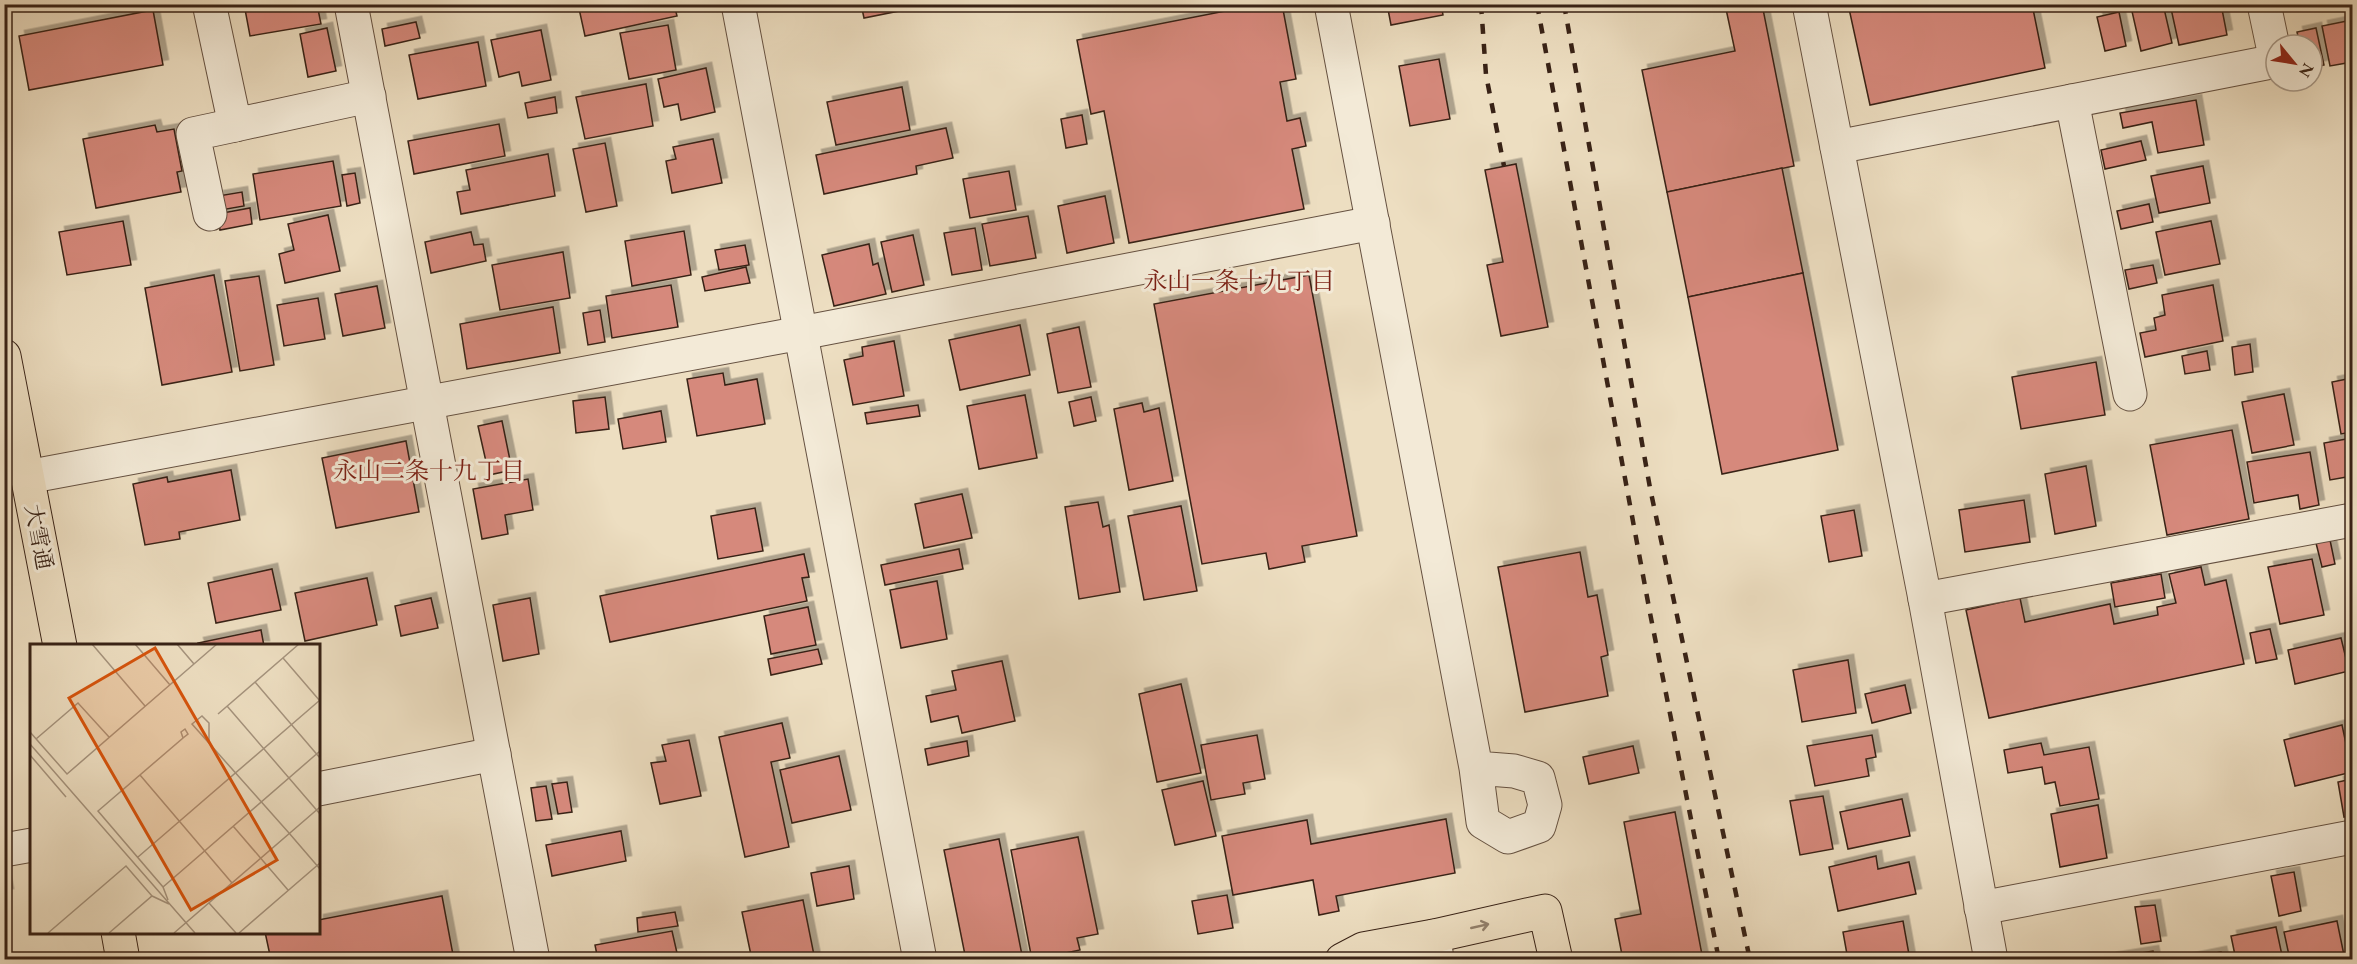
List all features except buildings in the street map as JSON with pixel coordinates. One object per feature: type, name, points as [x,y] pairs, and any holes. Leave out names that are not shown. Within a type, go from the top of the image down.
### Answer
[{"type":"main road","name":"大雪通","points":[[4,356],[60,644]]},
{"type":"main road","points":[[1342,960],[1363,949],[1436,948],[1545,910],[1556,960]]},
{"type":"main road","points":[[118,934],[123,960]]},
{"type":"street","points":[[351,4],[533,960]]},
{"type":"street","points":[[738,4],[920,960]]},
{"type":"street","points":[[1330,4],[1476,768]]},
{"type":"street","points":[[1809,4],[1925,599],[1991,960]]},
{"type":"street","points":[[1837,147],[2276,60],[2264,4]]},
{"type":"street","points":[[210,8],[235,124]]},
{"type":"street","points":[[210,214],[193,134],[369,96]]},
{"type":"street","points":[[2072,101],[2130,394]]},
{"type":"street","points":[[27,477],[801,333],[1373,223]]},
{"type":"street","points":[[1925,599],[2352,520]]},
{"type":"street","points":[[320,789],[494,754]]},
{"type":"street","points":[[1981,908],[2352,837]]},
{"type":"street","points":[[4,850],[30,845]]},
{"type":"railway","points":[[1481,4],[1486,75],[1504,166]]},
{"type":"railway","points":[[1537,4],[1650,613],[1719,960]]},
{"type":"railway","points":[[1564,4],[1650,488],[1750,960]]},
{"type":"district","name":"永山一条十九丁目","points":[[1239,280]]},
{"type":"district","name":"永山二条十九丁目","points":[[429,470]]}]
